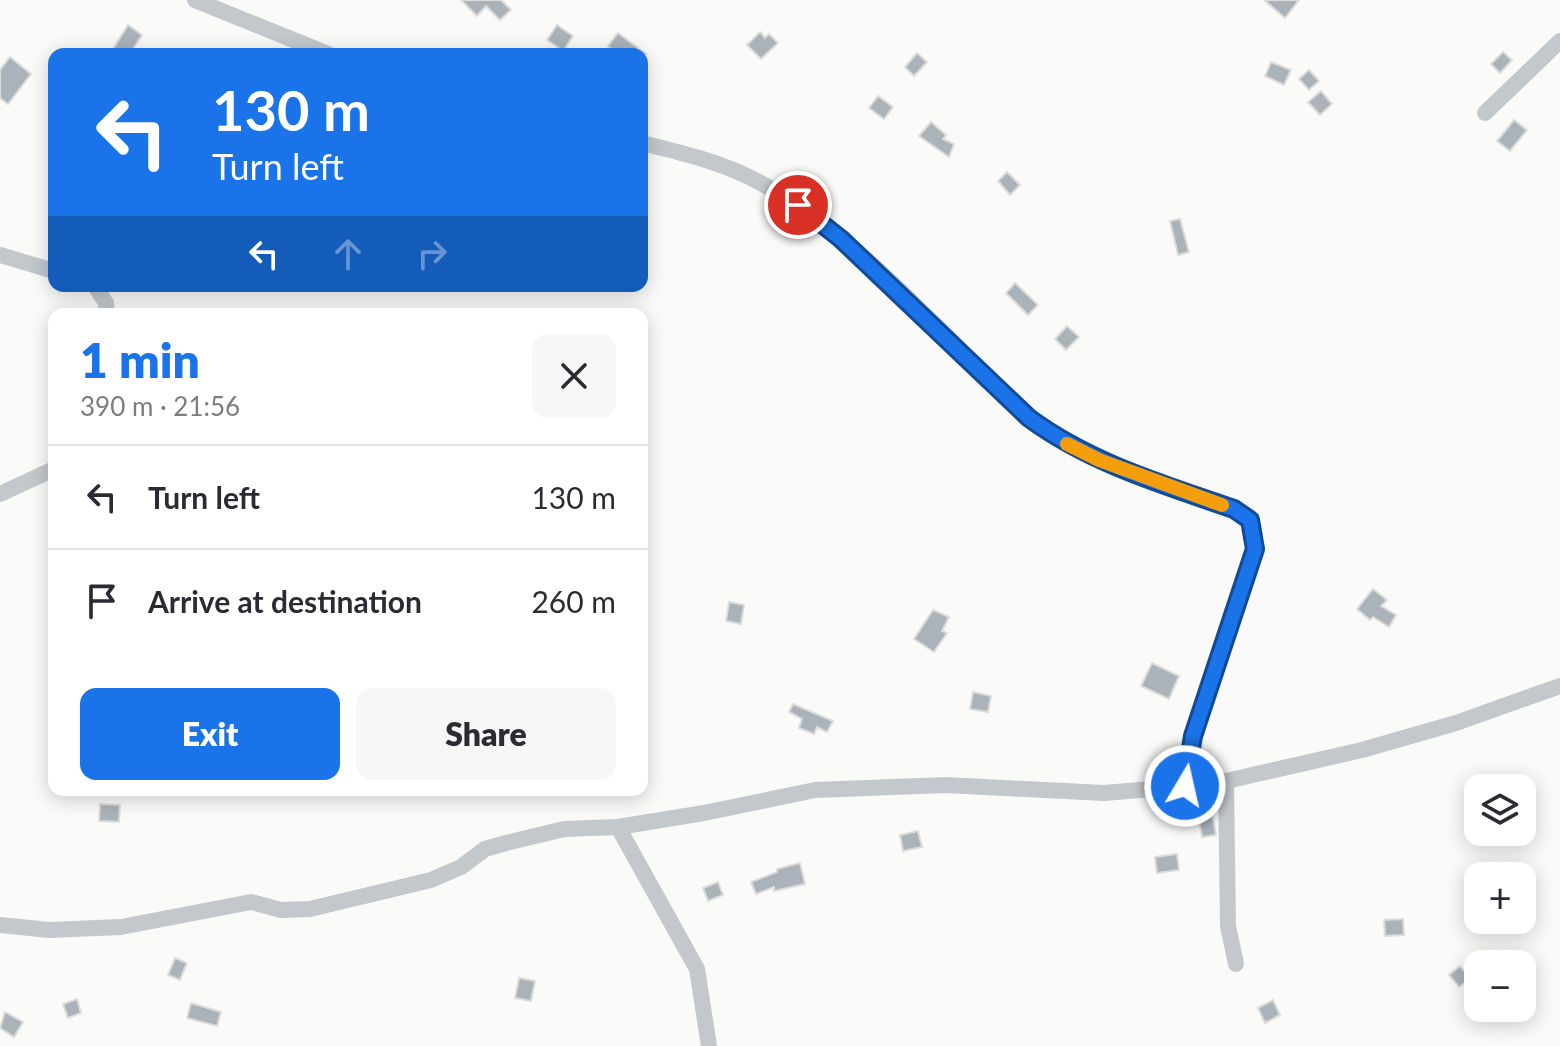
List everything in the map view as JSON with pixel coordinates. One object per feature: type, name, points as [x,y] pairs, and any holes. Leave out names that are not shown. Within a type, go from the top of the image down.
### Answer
[{"type":"street","points":[[195,0],[313,48]]},
{"type":"street","points":[[1485,113],[1560,41]]},
{"type":"street","points":[[648,145],[711,161],[748,177],[798,205],[841,239],[1029,418],[1083,454],[1234,509],[1250,520],[1255,549],[1193,736],[1185,786]]},
{"type":"street","points":[[0,255],[48,269]]},
{"type":"street","points":[[0,494],[48,472]]},
{"type":"street","points":[[0,925],[49,930],[121,927],[251,902],[281,910],[310,909],[431,880],[461,867],[485,849],[564,829],[618,827],[815,790],[946,785],[1104,793],[1226,782],[1375,747],[1456,723],[1560,686]]},
{"type":"street","points":[[1226,782],[1228,926],[1236,964]]},
{"type":"street","points":[[618,827],[697,969],[709,1046]]},
{"type":"building","points":[[461,0],[501,0],[511,10],[500,20],[486,6],[477,16]]},
{"type":"building","points":[[1264,0],[1299,0],[1285,18]]},
{"type":"building","points":[[128,25],[142,35],[134,48],[114,48]]},
{"type":"building","points":[[557,25],[573,36],[565,48],[559,48],[547,40]]},
{"type":"building","points":[[760,32],[765,38],[769,34],[778,43],[761,59],[747,45]]},
{"type":"building","points":[[618,33],[638,48],[610,48],[608,46]]},
{"type":"building","points":[[1503,52],[1512,60],[1500,73],[1491,64]]},
{"type":"building","points":[[917,53],[927,62],[914,76],[905,67]]},
{"type":"building","points":[[10,57],[31,74],[8,104],[0,98],[0,70]]},
{"type":"building","points":[[1271,62],[1291,70],[1284,85],[1265,76]]},
{"type":"building","points":[[1309,70],[1319,81],[1309,90],[1299,79]]},
{"type":"building","points":[[1321,91],[1332,104],[1320,115],[1308,102]]},
{"type":"building","points":[[878,96],[893,107],[884,119],[869,108]]},
{"type":"building","points":[[1514,120],[1527,130],[1510,151],[1497,141]]},
{"type":"building","points":[[931,122],[946,135],[943,139],[954,144],[949,157],[919,136]]},
{"type":"building","points":[[1007,172],[1020,185],[1010,195],[998,181]]},
{"type":"building","points":[[1180,219],[1189,252],[1178,255],[1170,221]]},
{"type":"building","points":[[1015,283],[1038,305],[1028,315],[1006,293]]},
{"type":"building","points":[[1067,326],[1079,337],[1066,350],[1055,339]]},
{"type":"building","points":[[1373,589],[1387,600],[1381,606],[1396,615],[1389,627],[1373,617],[1370,620],[1357,609]]},
{"type":"building","points":[[729,602],[744,605],[741,624],[726,621]]},
{"type":"building","points":[[933,610],[949,617],[942,631],[947,633],[934,652],[914,639]]},
{"type":"building","points":[[1152,663],[1179,676],[1169,699],[1141,686]]},
{"type":"building","points":[[973,692],[991,696],[988,712],[970,709]]},
{"type":"building","points":[[793,704],[833,721],[827,732],[817,727],[814,734],[799,728],[802,719],[789,712]]},
{"type":"building","points":[[100,804],[120,805],[119,822],[99,821]]},
{"type":"building","points":[[1213,817],[1216,835],[1202,837],[1199,819]]},
{"type":"building","points":[[918,831],[922,847],[903,851],[900,835]]},
{"type":"building","points":[[1177,854],[1179,870],[1157,873],[1155,857]]},
{"type":"building","points":[[800,863],[805,884],[774,891],[774,887],[756,894],[751,882],[777,872],[777,869]]},
{"type":"building","points":[[718,882],[723,895],[708,901],[703,888]]},
{"type":"building","points":[[1403,919],[1404,935],[1385,936],[1384,920]]},
{"type":"building","points":[[175,958],[187,963],[180,980],[168,975]]},
{"type":"building","points":[[1460,966],[1464,971],[1464,983],[1459,987],[1449,975]]},
{"type":"building","points":[[519,978],[535,981],[531,1001],[515,998]]},
{"type":"building","points":[[77,999],[81,1013],[68,1018],[63,1004]]},
{"type":"building","points":[[1273,1000],[1280,1015],[1265,1023],[1258,1008]]},
{"type":"building","points":[[191,1003],[221,1012],[217,1026],[187,1018]]},
{"type":"building","points":[[5,1012],[23,1022],[14,1037],[0,1028]]},
{"type":"slow traffic","points":[[1067,444],[1083,454],[1222,505]]},
{"type":"route","points":[[798,205],[841,239],[1029,418],[1053,435],[1083,454],[1234,509],[1250,520],[1256,537],[1255,549],[1193,736],[1185,786]]}]
